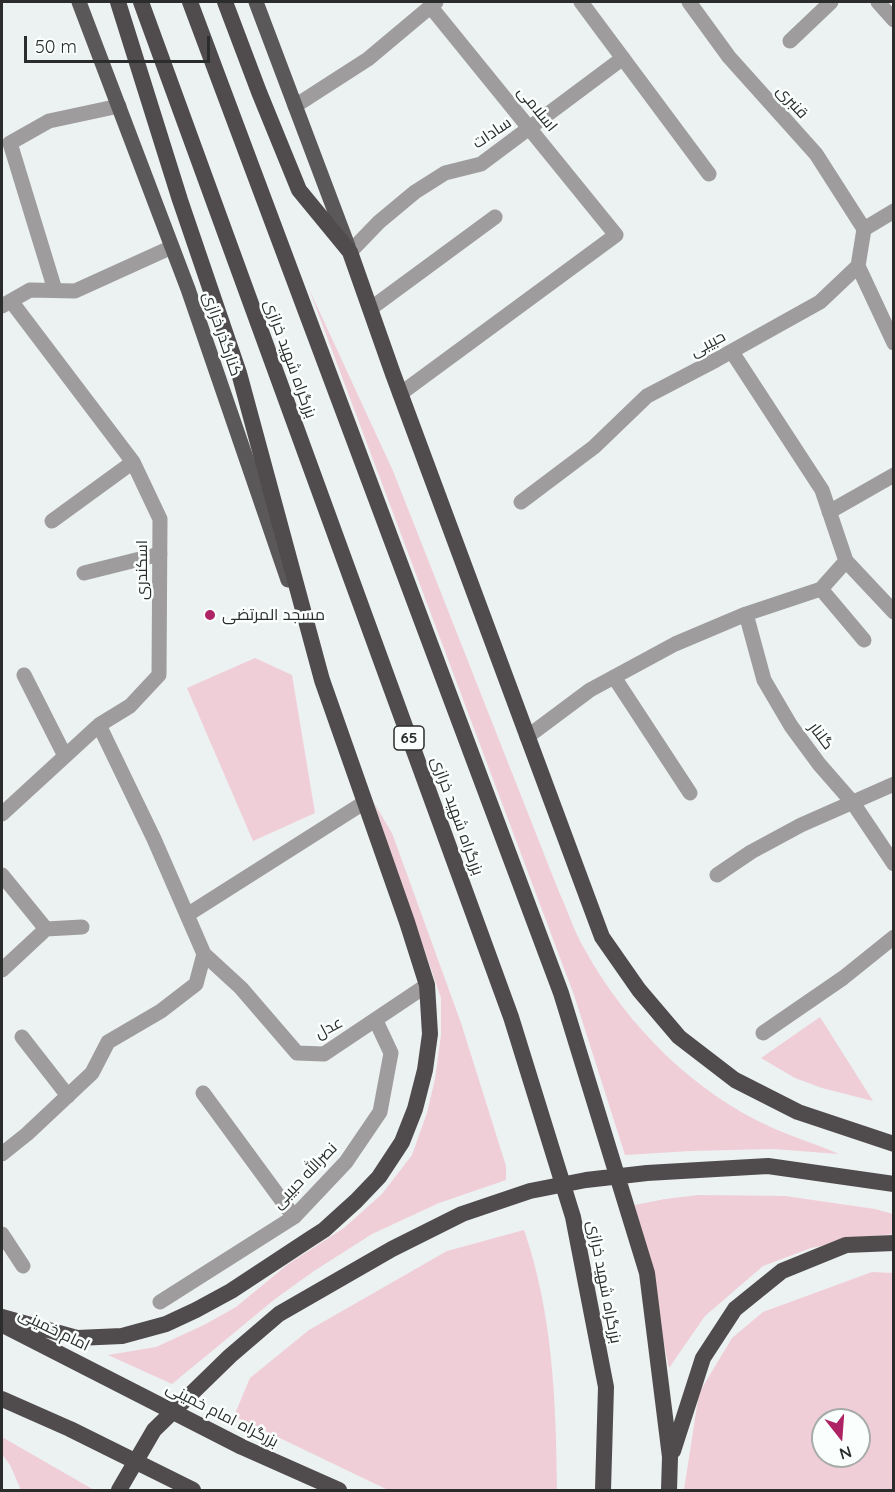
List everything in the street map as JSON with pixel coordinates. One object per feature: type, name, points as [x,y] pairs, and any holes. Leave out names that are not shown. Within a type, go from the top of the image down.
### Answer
[{"type":"highway","points":[[2,1317],[77,1338],[122,1336],[166,1324],[205,1305],[231,1291],[324,1230],[356,1202],[379,1177],[402,1142],[415,1109],[425,1070],[430,1034],[427,985],[322,680],[239,373],[176,189],[118,2]]},
{"type":"highway","name":"بزرگراه شهید خرازی","points":[[141,2],[515,1028],[573,1217],[606,1387],[603,1491]]},
{"type":"highway","name":"بزرگراه شهید خرازی","points":[[190,2],[561,993],[647,1273],[670,1457]]},
{"type":"highway","points":[[225,2],[299,190],[350,252],[400,394],[602,937],[639,990],[679,1037],[735,1080],[798,1112],[894,1144]]},
{"type":"highway","points":[[119,1491],[154,1430],[230,1356],[279,1314],[392,1249],[452,1219],[530,1191],[586,1180],[647,1173],[768,1166],[894,1184]]},
{"type":"highway","points":[[669,1491],[670,1457],[703,1358],[735,1309],[782,1271],[846,1245],[894,1243]]},
{"type":"highway","name":"امام خمینی","points":[[2,1324],[91,1368]]},
{"type":"highway","name":"بزرگراه امام خمینی","points":[[91,1368],[242,1447],[339,1491]]},
{"type":"highway","points":[[2,1399],[70,1429],[193,1491]]},
{"type":"main road","name":"کنارگذر خرازی","points":[[79,2],[172,248],[322,680]]},
{"type":"main road","points":[[256,2],[350,252]]},
{"type":"street","points":[[581,2],[709,174]]},
{"type":"street","name":"قنبری","points":[[689,2],[729,57],[816,154],[864,229]]},
{"type":"street","points":[[789,41],[831,2]]},
{"type":"street","points":[[878,2],[894,20]]},
{"type":"street","points":[[295,106],[368,58],[433,4]]},
{"type":"street","name":"اسلامی","points":[[400,394],[616,235],[433,4]]},
{"type":"street","name":"سادات","points":[[350,252],[379,222],[415,192],[445,173],[481,164],[623,58]]},
{"type":"street","points":[[55,290],[10,143],[49,121],[119,106]]},
{"type":"street","points":[[894,211],[864,229],[858,266],[894,343]]},
{"type":"street","points":[[370,309],[495,217]]},
{"type":"street","points":[[6,304],[30,290],[75,291],[172,248]]},
{"type":"street","name":"حبیبی","points":[[521,502],[594,447],[647,396],[732,352],[820,302],[858,266]]},
{"type":"street","name":"اسکندری","points":[[2,814],[99,725],[130,706],[159,675],[160,554],[160,519],[133,462],[6,304]]},
{"type":"street","points":[[732,352],[822,490],[846,561],[894,612]]},
{"type":"street","points":[[52,520],[133,462]]},
{"type":"street","points":[[829,512],[894,475]]},
{"type":"street","points":[[84,573],[160,554]]},
{"type":"street","points":[[527,737],[590,690],[675,644],[746,614],[821,589],[846,561]]},
{"type":"street","points":[[821,589],[864,640]]},
{"type":"street","name":"گلنار","points":[[746,614],[764,680],[791,726],[819,764],[853,803],[894,864]]},
{"type":"street","points":[[24,675],[65,756]]},
{"type":"street","points":[[614,677],[690,793]]},
{"type":"street","points":[[2,1154],[27,1134],[92,1073],[108,1042],[161,1011],[196,984],[204,954],[154,839],[99,725]]},
{"type":"street","points":[[717,875],[751,852],[801,825],[894,784]]},
{"type":"street","points":[[187,915],[364,802]]},
{"type":"street","points":[[2,875],[46,929]]},
{"type":"street","points":[[2,970],[46,929],[82,927]]},
{"type":"street","points":[[763,1034],[843,978],[894,937]]},
{"type":"street","name":"عدل","points":[[204,954],[241,988],[297,1053],[324,1054],[427,985]]},
{"type":"street","name":"نصرالله حبیبی","points":[[160,1302],[294,1217],[346,1162],[380,1112],[391,1053],[376,1021]]},
{"type":"street","points":[[22,1037],[68,1096]]},
{"type":"street","points":[[203,1093],[294,1217]]},
{"type":"street","points":[[2,1234],[23,1266]]},
{"type":"shaded area","points":[[309,289],[393,471],[574,929],[602,978],[642,1031],[691,1077],[717,1097],[775,1129],[839,1154],[773,1149],[625,1155],[574,995]]},
{"type":"shaded area","points":[[255,658],[292,675],[315,813],[253,841],[187,688]]},
{"type":"shaded area","points":[[374,803],[392,833],[461,1023],[506,1166],[506,1180],[439,1203],[372,1234],[275,1299],[172,1384],[108,1355],[156,1347],[204,1325],[236,1307],[287,1265],[344,1228],[382,1194],[412,1155],[427,1113],[435,1079],[441,1035],[441,998]]},
{"type":"shaded area","points":[[820,1017],[873,1101],[822,1088],[795,1078],[761,1058]]},
{"type":"shaded area","points":[[699,1195],[785,1196],[875,1209],[893,1214],[893,1234],[811,1248],[763,1266],[705,1316],[669,1368],[635,1205]]},
{"type":"shaded area","points":[[524,1230],[534,1262],[547,1326],[554,1391],[557,1490],[388,1490],[234,1416],[250,1378],[309,1330],[447,1251]]},
{"type":"shaded area","points":[[872,1272],[893,1273],[893,1490],[684,1490],[699,1393],[732,1338],[763,1312]]},
{"type":"shaded area","points":[[2,1437],[94,1490],[21,1490],[10,1465],[2,1454]]},
{"type":"place","name":"مسجد المرتضی","points":[[210,615]]}]
